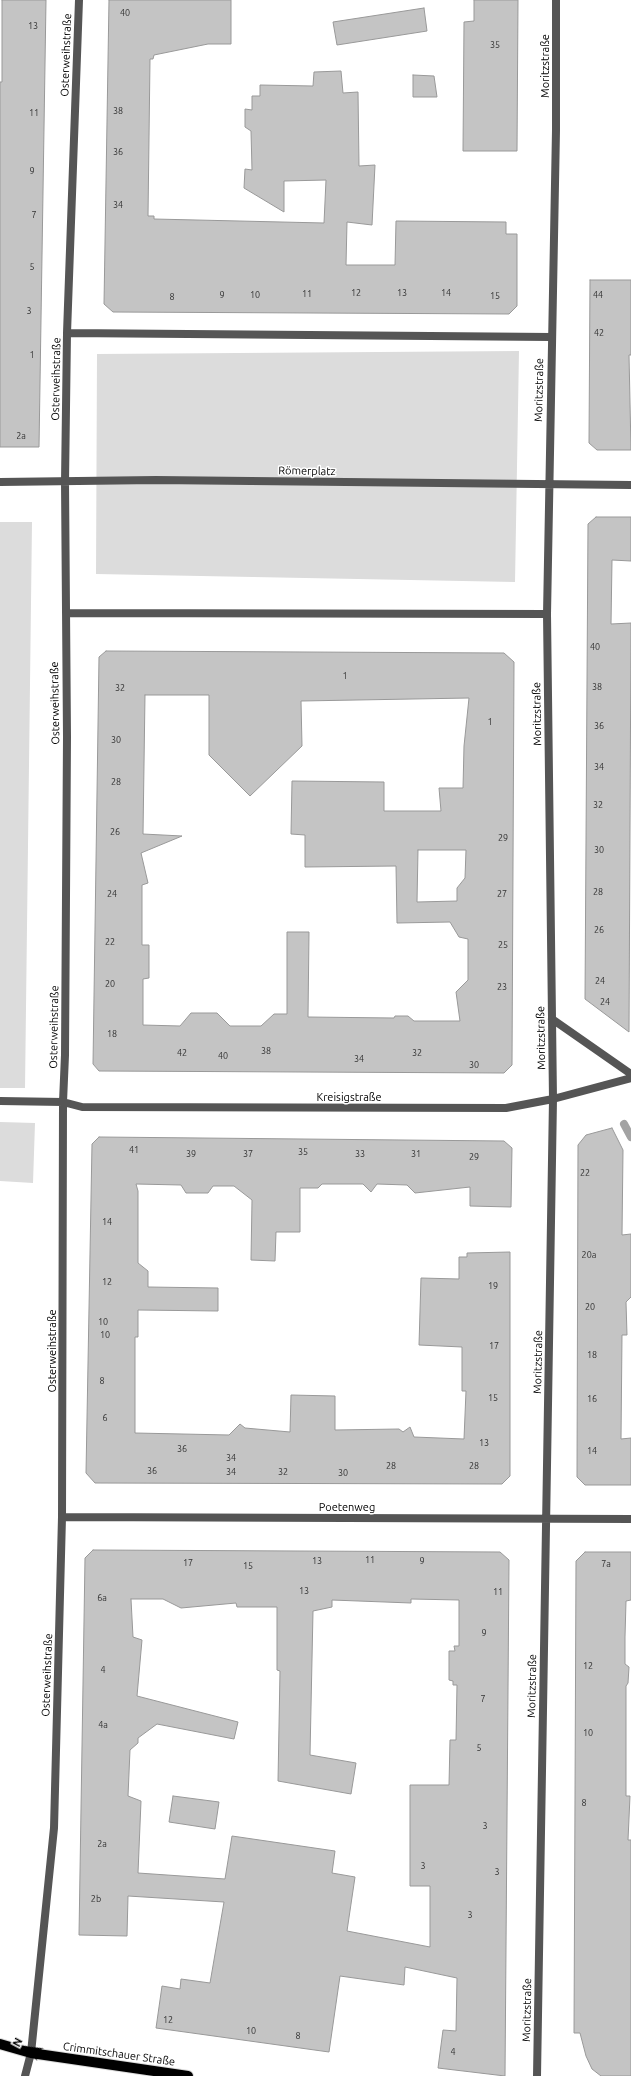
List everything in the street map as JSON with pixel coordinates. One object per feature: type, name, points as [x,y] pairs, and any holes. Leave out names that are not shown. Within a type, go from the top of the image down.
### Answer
[{"type":"main road","name":"Crimmitschauer Straße","points":[[0,2044],[30,2053],[188,2076]]},
{"type":"street","name":"Osterweihstraße","points":[[25,2076],[30,2053],[54,1828],[62,1517],[63,1102],[65,1055],[65,482],[67,333],[79,0]]},
{"type":"street","name":"Moritzstraße","points":[[538,2076],[553,1099],[547,614],[551,337],[556,146],[556,0]]},
{"type":"street","points":[[67,333],[551,337]]},
{"type":"street","name":"Römerplatz","points":[[0,482],[156,480],[631,485]]},
{"type":"street","points":[[66,613],[547,614]]},
{"type":"street","points":[[552,1019],[631,1074]]},
{"type":"street","name":"Kreisigstraße","points":[[0,1101],[63,1102],[82,1107],[506,1108],[553,1099],[631,1078]]},
{"type":"street","name":"Poetenweg","points":[[62,1517],[631,1519]]},
{"type":"shaded area","points":[[519,351],[515,582],[96,574],[97,354]]},
{"type":"shaded area","points":[[0,522],[32,522],[25,1088],[0,1088]]},
{"type":"shaded area","points":[[0,1122],[35,1123],[33,1183],[0,1181]]},
{"type":"building","points":[[2,0],[46,0],[39,447],[0,447],[0,82],[2,82]]},
{"type":"building","points":[[109,0],[231,0],[231,44],[208,44],[154,55],[153,59],[150,59],[148,216],[154,216],[154,219],[324,223],[326,180],[284,181],[284,212],[244,188],[245,169],[252,170],[251,131],[245,127],[245,109],[252,110],[252,96],[260,96],[260,85],[313,86],[314,72],[341,71],[343,93],[358,92],[359,166],[375,165],[372,225],[347,222],[346,265],[395,265],[396,221],[506,222],[506,234],[517,234],[517,306],[509,314],[113,312],[104,304]]},
{"type":"building","points":[[474,0],[518,0],[517,151],[463,151],[464,22],[474,21]]},
{"type":"building","points":[[424,8],[427,31],[337,45],[333,22]]},
{"type":"building","points":[[413,75],[434,76],[437,97],[413,97]]},
{"type":"building","points":[[590,280],[631,280],[631,355],[629,355],[631,450],[597,450],[589,443]]},
{"type":"building","points":[[596,517],[631,517],[631,561],[612,560],[611,624],[631,623],[629,1032],[585,999],[588,524]]},
{"type":"building","points":[[106,651],[504,653],[514,662],[512,1065],[504,1073],[99,1071],[93,1064],[99,657]],"holes":[[[145,695],[209,695],[209,755],[250,796],[302,746],[301,701],[469,698],[464,746],[463,788],[439,788],[441,811],[384,811],[384,782],[292,781],[291,834],[305,835],[305,867],[396,866],[397,923],[450,922],[459,937],[468,939],[468,980],[456,992],[460,1021],[414,1021],[408,1016],[395,1016],[394,1018],[308,1017],[309,932],[287,932],[287,1014],[274,1014],[261,1026],[230,1026],[217,1013],[191,1013],[180,1026],[143,1025],[143,979],[149,978],[149,945],[142,945],[142,885],[148,883],[141,853],[182,836],[143,834]],[[418,850],[466,850],[465,878],[457,888],[457,901],[417,902]]]},
{"type":"building","points":[[612,1128],[623,1150],[622,1235],[631,1234],[631,1297],[626,1302],[627,1335],[622,1335],[621,1439],[631,1438],[631,1485],[585,1485],[577,1477],[578,1145],[586,1135]]},
{"type":"building","points":[[99,1137],[504,1141],[512,1148],[511,1207],[470,1206],[470,1187],[415,1193],[407,1185],[377,1184],[371,1192],[363,1184],[322,1184],[318,1188],[300,1188],[300,1232],[276,1232],[275,1261],[251,1260],[252,1200],[234,1186],[213,1186],[208,1193],[186,1193],[181,1185],[136,1184],[138,1191],[138,1263],[148,1271],[148,1287],[218,1288],[218,1311],[138,1310],[138,1337],[135,1337],[135,1433],[229,1435],[240,1424],[245,1428],[290,1432],[291,1395],[335,1396],[335,1430],[399,1429],[403,1432],[410,1427],[414,1437],[464,1439],[466,1391],[462,1391],[462,1347],[419,1345],[421,1278],[459,1279],[459,1257],[467,1257],[467,1253],[510,1252],[510,1476],[502,1484],[95,1483],[86,1473],[92,1144]]},
{"type":"building","points":[[93,1550],[500,1552],[509,1560],[505,2076],[438,2068],[443,2030],[456,2031],[457,1978],[405,1967],[404,1985],[340,1976],[329,2052],[156,2028],[162,1986],[180,1989],[181,1979],[210,1983],[224,1902],[128,1896],[127,1936],[79,1935],[85,1558]],"holes":[[[131,1599],[163,1599],[181,1608],[236,1603],[237,1607],[277,1607],[277,1670],[280,1671],[278,1781],[351,1794],[356,1763],[310,1755],[313,1611],[332,1607],[332,1600],[411,1603],[411,1599],[459,1600],[459,1646],[454,1646],[455,1651],[449,1651],[449,1680],[453,1681],[453,1685],[457,1685],[456,1740],[450,1740],[449,1785],[410,1785],[410,1886],[430,1886],[430,1947],[347,1931],[355,1877],[332,1873],[335,1851],[232,1836],[225,1879],[138,1873],[141,1801],[128,1796],[130,1750],[138,1743],[138,1738],[157,1724],[234,1739],[238,1722],[137,1696],[142,1640],[133,1637]]]},
{"type":"building","points":[[585,1552],[631,1552],[631,1600],[626,1601],[625,1664],[629,1667],[628,1683],[626,1686],[626,1796],[630,1796],[628,1840],[631,1840],[631,2076],[601,2076],[592,2069],[586,2056],[580,2033],[574,2033],[576,1561]]},
{"type":"building","points":[[173,1796],[219,1802],[215,1829],[169,1822]]},
{"type":"waterway","points":[[624,1124],[631,1137]]}]
